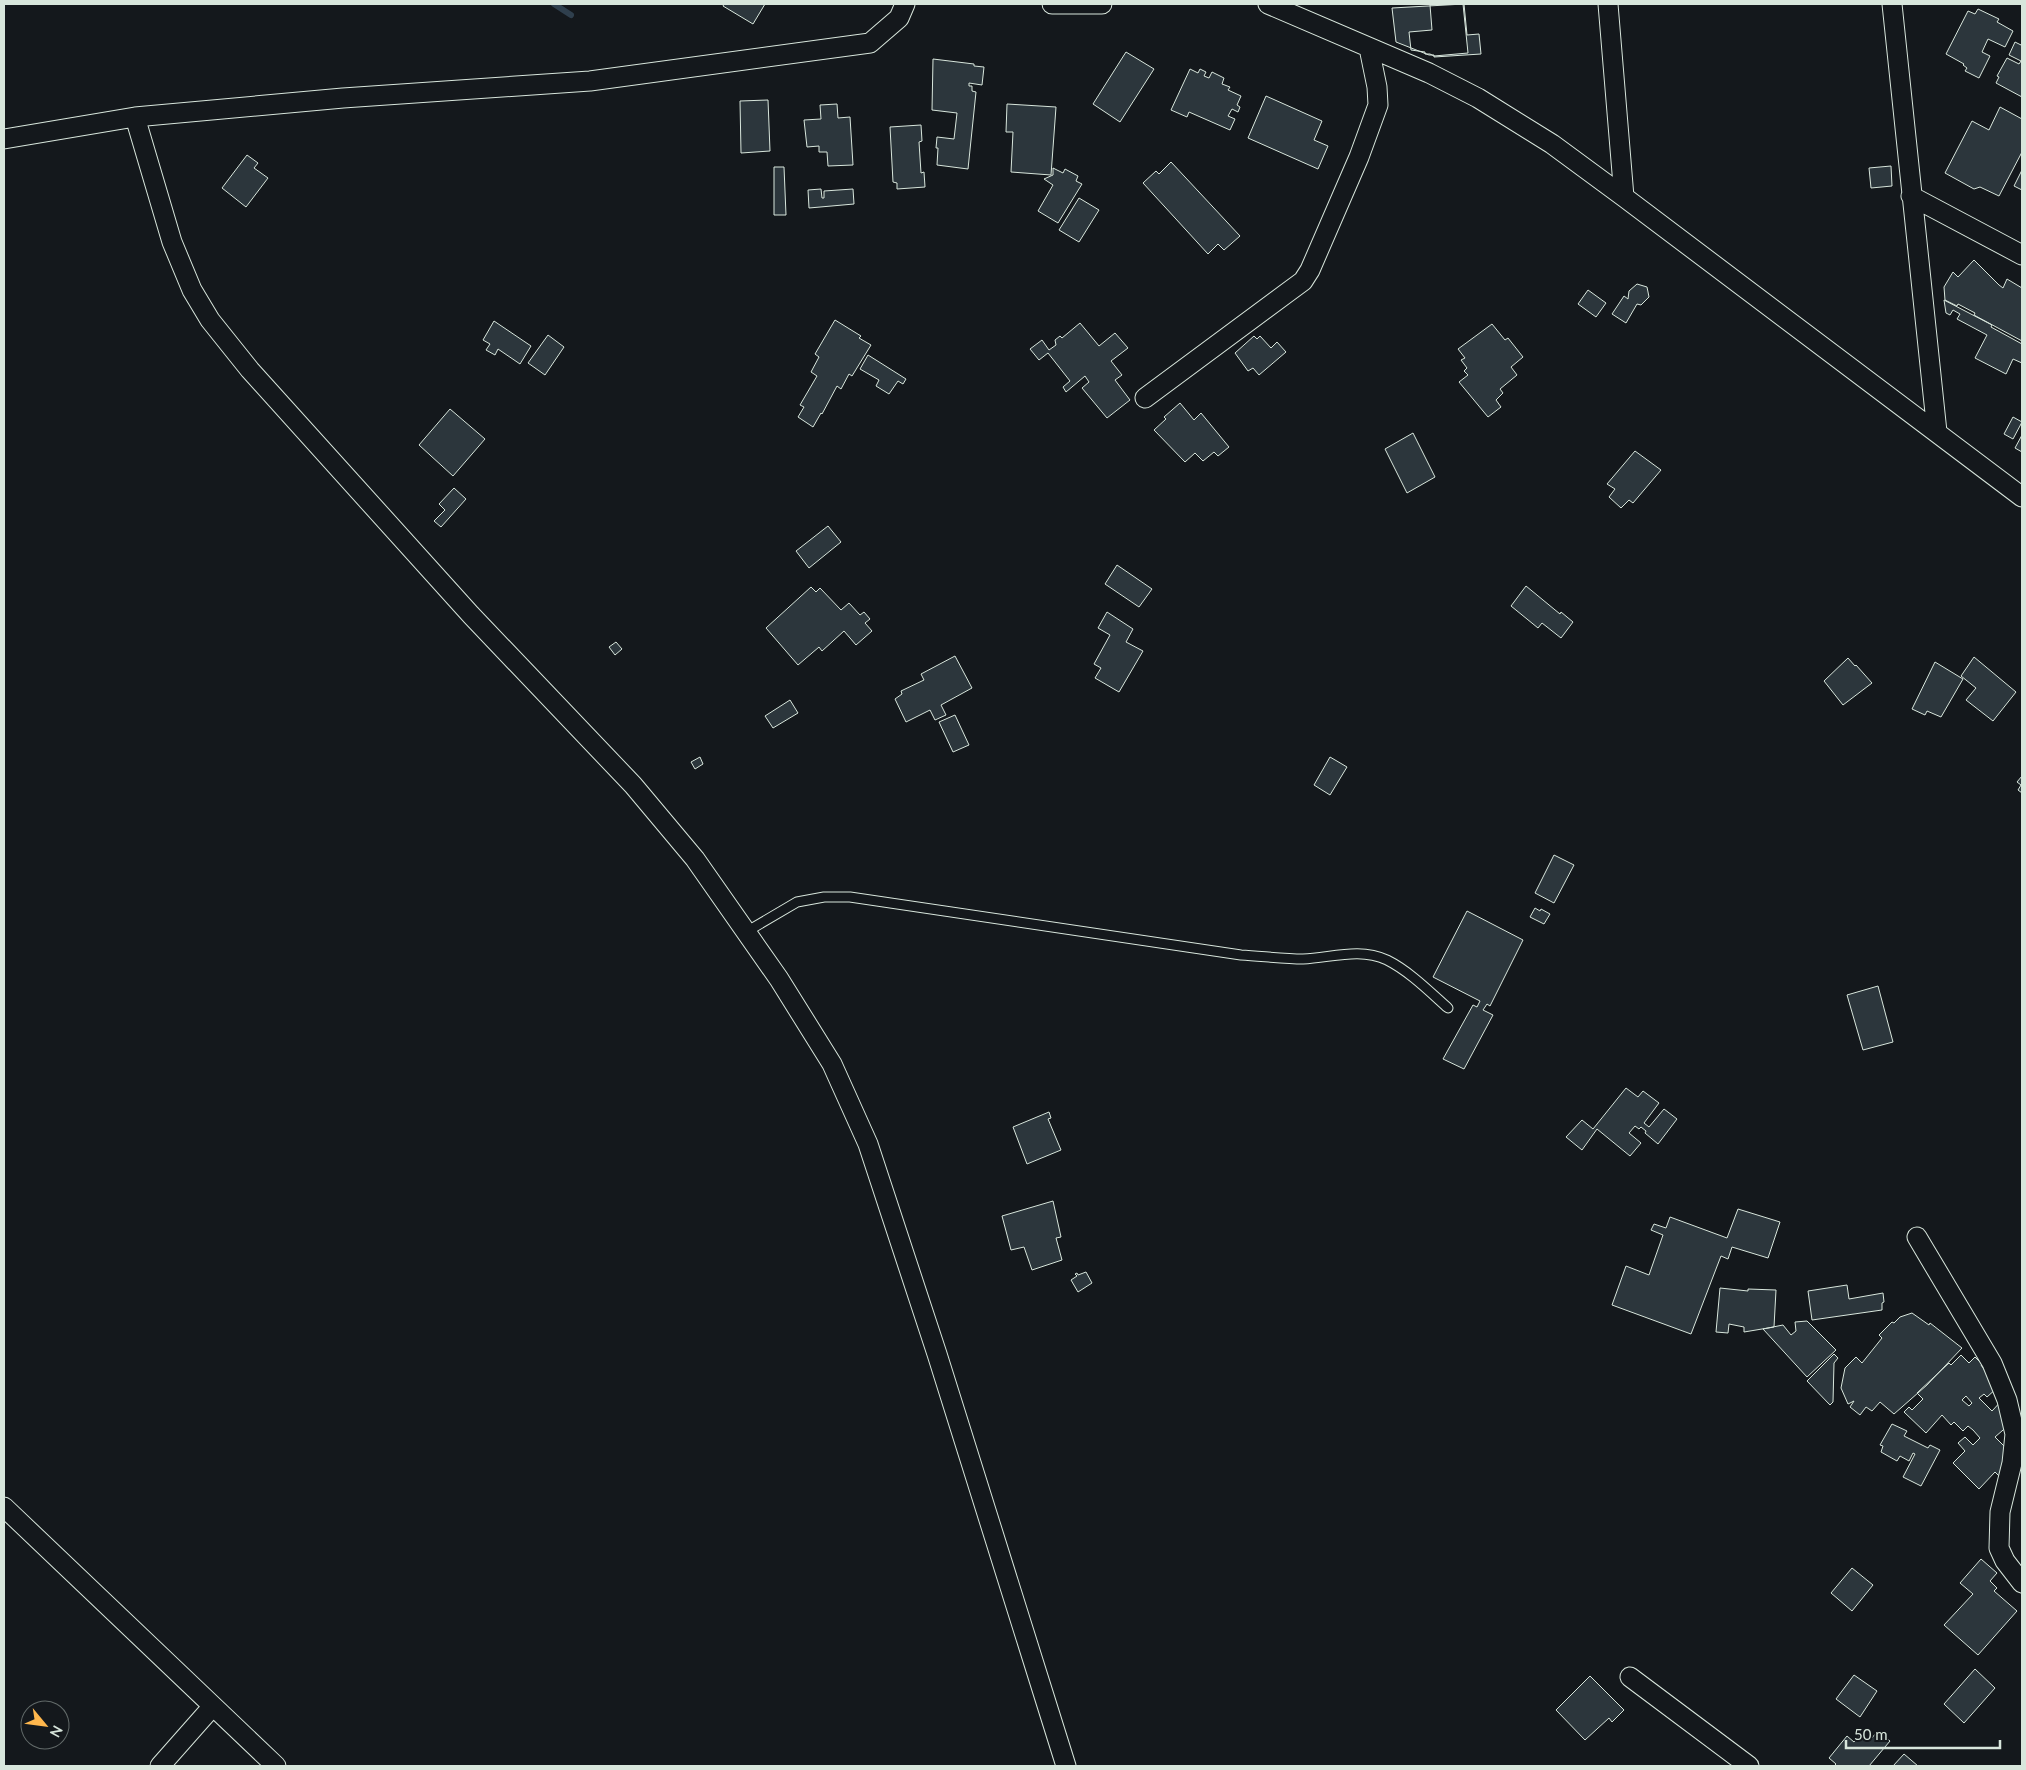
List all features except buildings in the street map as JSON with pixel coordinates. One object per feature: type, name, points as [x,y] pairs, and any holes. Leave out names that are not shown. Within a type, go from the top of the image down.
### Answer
[{"type":"street","points":[[4,139],[135,117],[343,98],[590,81],[870,43],[899,18],[905,4]]},
{"type":"street","points":[[1060,4],[1102,4]]},
{"type":"street","points":[[1268,4],[1429,73],[1478,98],[1552,144],[1937,432],[2022,498]]},
{"type":"street","points":[[1608,4],[1624,197]]},
{"type":"street","points":[[1892,4],[1937,432]]},
{"type":"street","points":[[1145,398],[1303,281],[1310,270],[1359,158],[1378,105],[1377,87],[1369,48]]},
{"type":"street","points":[[135,117],[172,242],[192,290],[210,320],[250,370],[471,614],[633,786],[695,859],[780,979],[832,1064],[868,1144],[940,1364],[1066,1766]]},
{"type":"street","points":[[1911,196],[2022,255]]},
{"type":"street","points":[[1917,1237],[1992,1363],[2007,1400],[2015,1434],[2012,1462],[2000,1512],[1999,1548],[2005,1561],[2022,1583]]},
{"type":"street","points":[[4,1507],[276,1766]]},
{"type":"street","points":[[1630,1677],[1749,1766]]},
{"type":"street","points":[[160,1766],[213,1706]]},
{"type":"lane","points":[[746,932],[797,902],[824,896],[850,897],[1241,955],[1302,959],[1354,953],[1372,955],[1387,960],[1405,971],[1448,1008]]},
{"type":"waterway","points":[[554,4],[571,15]]}]
